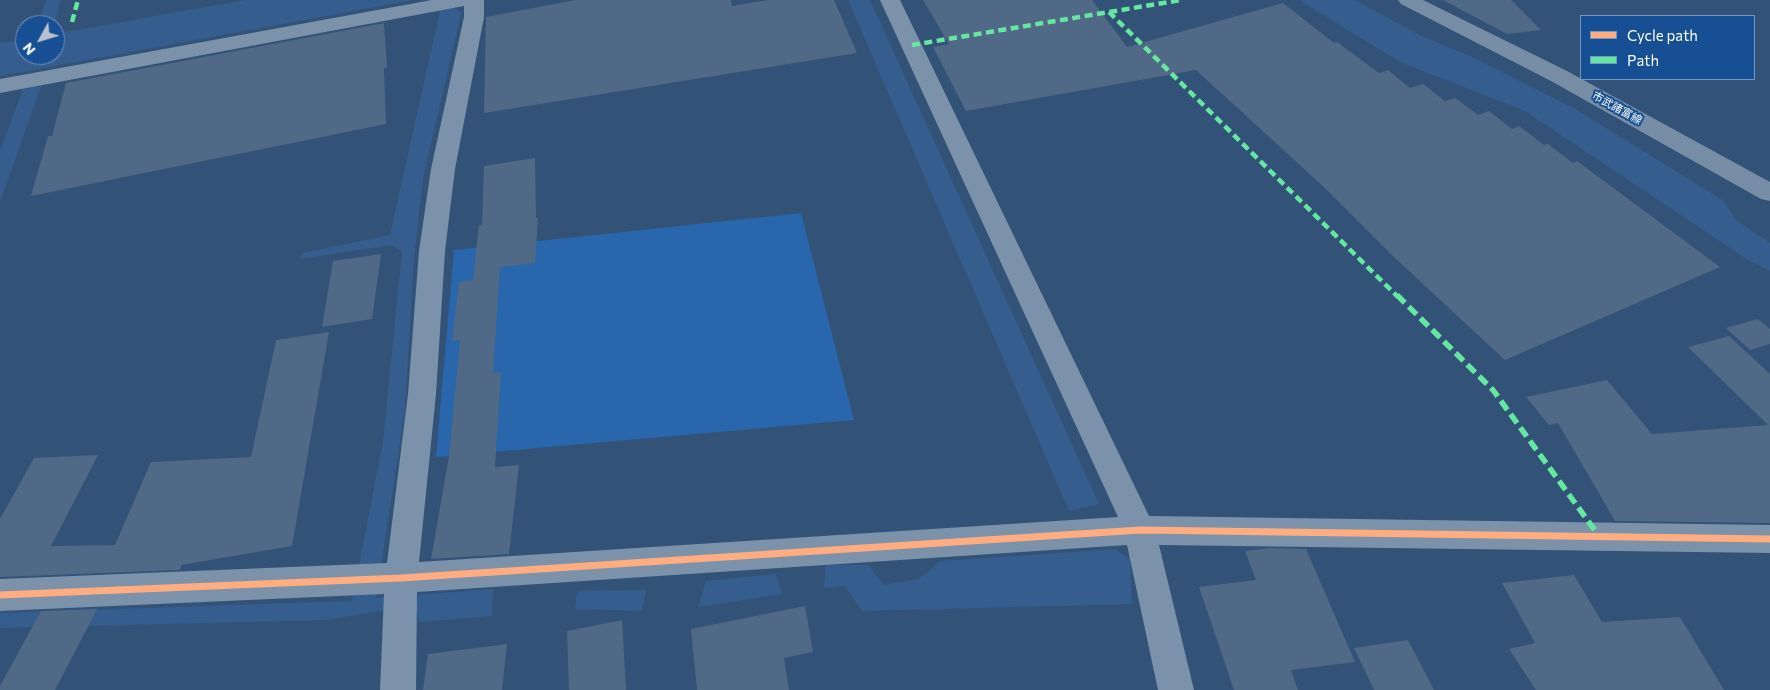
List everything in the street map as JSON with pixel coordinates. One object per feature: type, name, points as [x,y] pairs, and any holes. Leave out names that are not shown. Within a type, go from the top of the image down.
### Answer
[{"type":"main road","name":"市武諸富線","points":[[1408,0],[1559,76],[1770,193]]},
{"type":"street","points":[[0,86],[463,0]]},
{"type":"street","points":[[398,690],[400,619],[393,579],[422,394],[432,251],[443,169],[474,16],[474,0]]},
{"type":"street","points":[[890,0],[1140,530],[1176,690]]},
{"type":"street","points":[[0,595],[393,579],[1140,530],[1770,538]]},
{"type":"shaded area","points":[[46,0],[61,0],[57,15],[41,15]]},
{"type":"shaded area","points":[[245,0],[413,0],[65,64],[65,32]]},
{"type":"shaded area","points":[[438,0],[454,0],[454,8],[461,13],[423,179],[414,257],[405,409],[376,598],[493,589],[492,616],[419,622],[417,613],[391,609],[325,620],[0,628],[0,613],[352,601],[383,442],[402,252],[392,245],[299,259],[303,253],[390,235],[440,11]]},
{"type":"shaded area","points":[[848,0],[870,0],[1099,504],[1069,511]]},
{"type":"shaded area","points":[[1299,0],[1355,0],[1423,37],[1470,56],[1577,110],[1724,201],[1736,220],[1770,243],[1770,271],[1748,260],[1525,111],[1400,62]]},
{"type":"shaded area","points":[[15,41],[15,65],[60,65],[0,76],[0,43]]},
{"type":"shaded area","points":[[41,86],[0,202],[0,151],[23,89]]},
{"type":"shaded area","points":[[801,213],[854,420],[436,457],[454,250]]},
{"type":"shaded area","points":[[1115,549],[1130,559],[1132,604],[862,611],[845,586],[824,588],[826,565],[868,565],[884,585],[919,579],[941,561]]},
{"type":"shaded area","points":[[776,574],[782,594],[698,607],[706,581]]},
{"type":"shaded area","points":[[646,590],[642,611],[575,609],[577,591]]},
{"type":"building","points":[[576,0],[731,0],[732,6],[768,0],[834,0],[857,53],[484,113],[486,17]]},
{"type":"building","points":[[923,0],[1092,0],[1127,47],[1283,3],[1334,43],[1337,42],[1379,73],[1388,70],[1410,88],[1423,84],[1445,101],[1455,98],[1478,115],[1489,111],[1512,129],[1519,126],[1544,145],[1548,144],[1573,163],[1577,161],[1720,267],[1505,360],[1396,259],[1326,189],[1196,70],[966,111],[933,47],[949,44]]},
{"type":"building","points":[[1443,0],[1511,0],[1541,30],[1507,34]]},
{"type":"building","points":[[384,23],[387,68],[384,68],[386,124],[31,196],[48,136],[52,136],[66,83]]},
{"type":"building","points":[[535,158],[536,218],[538,218],[535,263],[500,267],[493,373],[501,372],[495,467],[519,465],[509,554],[431,559],[449,456],[460,340],[452,341],[459,282],[473,280],[479,225],[482,225],[484,166]]},
{"type":"building","points":[[381,254],[372,319],[322,327],[333,261]]},
{"type":"building","points":[[1758,319],[1770,329],[1770,344],[1750,350],[1726,328]]},
{"type":"building","points":[[329,332],[292,546],[181,565],[180,570],[0,577],[0,519],[34,458],[98,455],[51,546],[115,545],[151,462],[251,457],[276,340]]},
{"type":"building","points":[[1729,336],[1770,374],[1770,523],[1615,521],[1558,423],[1549,425],[1526,397],[1607,380],[1652,434],[1768,425],[1688,347]]},
{"type":"building","points":[[1270,548],[1306,549],[1355,662],[1291,670],[1298,690],[1234,690],[1199,587],[1256,580],[1245,551]]},
{"type":"building","points":[[1574,575],[1602,622],[1680,617],[1724,690],[1536,690],[1509,649],[1535,643],[1502,583]]},
{"type":"building","points":[[805,606],[813,652],[784,658],[789,690],[697,690],[691,629]]},
{"type":"building","points":[[97,609],[55,690],[0,690],[0,686],[41,611]]},
{"type":"building","points":[[622,620],[626,690],[569,690],[567,631]]},
{"type":"building","points":[[1408,640],[1434,690],[1374,690],[1354,648]]},
{"type":"building","points":[[507,644],[502,690],[423,690],[428,654]]},
{"type":"marked path","points":[[72,22],[78,0]]},
{"type":"marked path","points":[[912,45],[1181,0]]},
{"type":"marked path","points":[[1109,12],[1493,390],[1599,536]]},
{"type":"cycle path","points":[[0,595],[401,578],[1140,530],[1770,539]]}]
